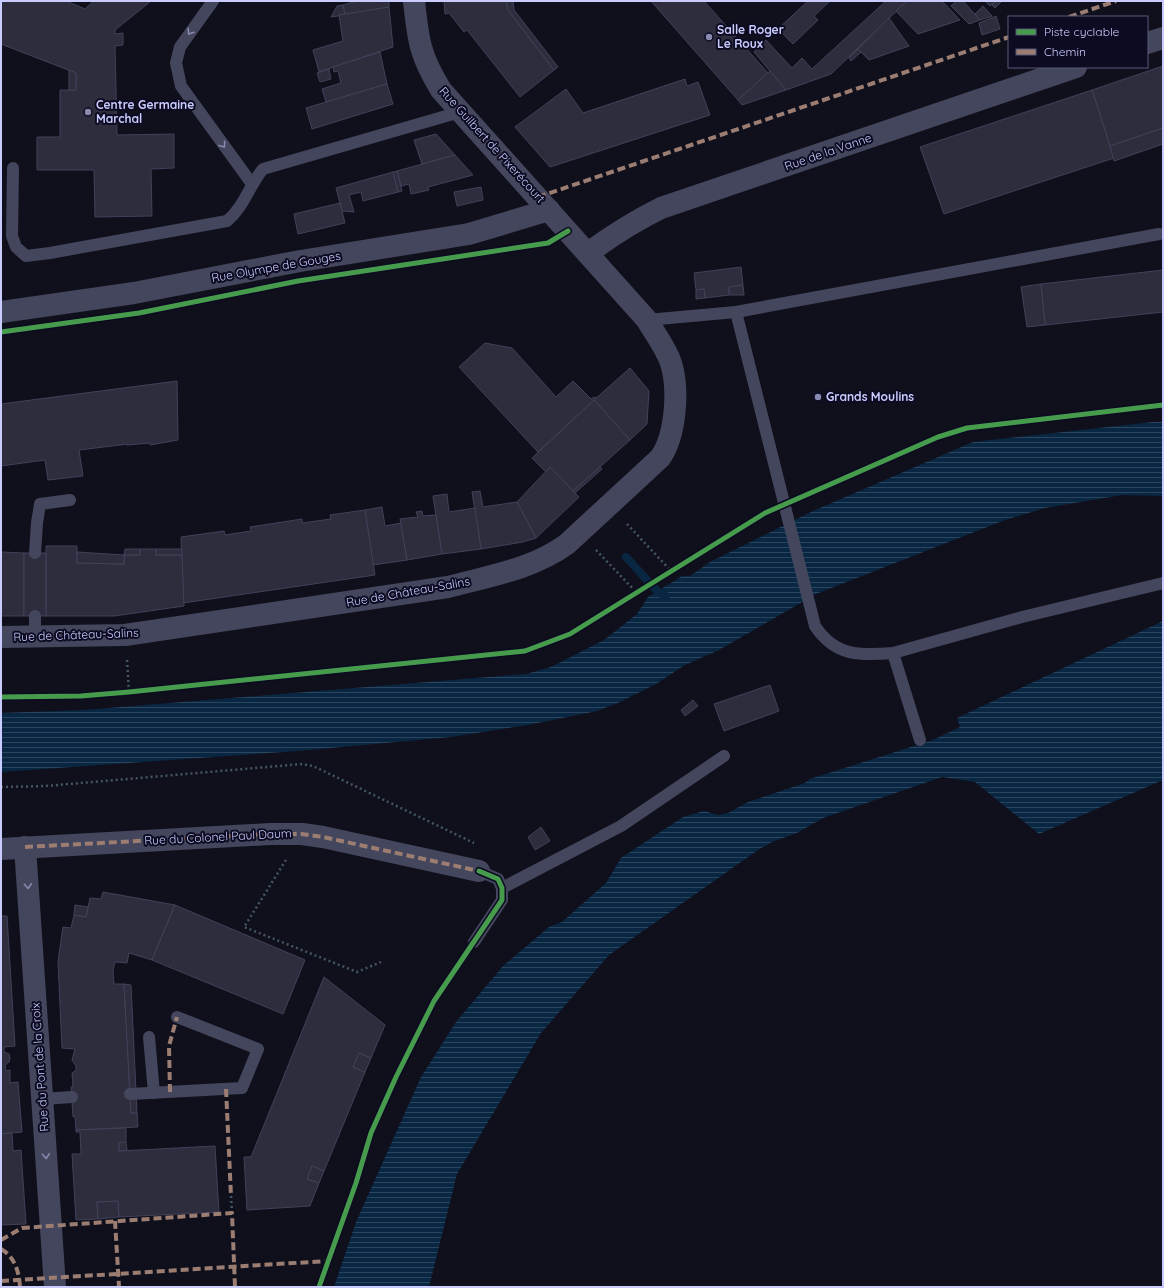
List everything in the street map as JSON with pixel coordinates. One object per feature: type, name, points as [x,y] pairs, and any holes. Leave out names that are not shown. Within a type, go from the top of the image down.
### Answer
[{"type":"street","name":"Rue Guilbert de Pixerécourt","points":[[414,1],[418,40],[422,55],[442,90],[460,112],[588,253]]},
{"type":"street","points":[[1148,43],[1163,38]]},
{"type":"street","name":"Rue de la Vanne","points":[[588,253],[613,235],[661,208],[1073,68]]},
{"type":"street","name":"Rue Olympe de Gouges","points":[[1,312],[134,293],[300,261],[469,234],[549,210]]},
{"type":"street","name":"Rue de Château-Salins","points":[[1,637],[35,626],[125,635],[448,587],[538,562],[552,555],[567,544],[610,506],[660,458],[666,450],[671,430],[675,398],[671,363],[662,344],[647,320],[588,253]]},
{"type":"street","name":"Rue du Colonel Paul Daum","points":[[1,849],[270,834],[302,834],[322,837],[479,872]]},
{"type":"street","name":"Rue du Pont de la Croix","points":[[25,847],[54,1287]]},
{"type":"lane","points":[[213,1],[180,47],[176,63],[181,86],[252,184]]},
{"type":"lane","points":[[13,168],[12,236],[16,248],[26,256],[226,221],[238,210],[252,184],[263,169],[460,112]]},
{"type":"lane","points":[[647,320],[736,312],[1159,234]]},
{"type":"lane","points":[[736,312],[815,626],[822,637],[835,648],[851,653],[870,655],[892,653],[1022,616],[1163,583]]},
{"type":"lane","points":[[35,553],[40,504],[70,500]]},
{"type":"lane","points":[[892,653],[920,740]]},
{"type":"lane","points":[[502,888],[621,826],[724,756]]},
{"type":"lane","points":[[474,942],[502,900],[502,888],[498,879],[479,872]]},
{"type":"lane","points":[[130,1094],[242,1088],[258,1049],[177,1017]]},
{"type":"lane","points":[[149,1037],[154,1093]]},
{"type":"lane","points":[[42,1099],[72,1097]]},
{"type":"path","points":[[644,541],[672,572]]},
{"type":"path","points":[[612,565],[637,593]]},
{"type":"path","points":[[127,664],[129,692]]},
{"type":"path","points":[[1,787],[46,786],[302,764],[314,766],[485,848],[479,872]]},
{"type":"path","points":[[302,834],[244,927],[356,972],[381,962]]},
{"type":"path","points":[[231,1196],[232,1214]]},
{"type":"water","points":[[1163,422],[1163,496],[1122,495],[1045,508],[1005,520],[816,594],[719,650],[685,665],[656,684],[620,702],[597,711],[528,725],[451,737],[298,751],[1,772],[1,713],[84,710],[526,674],[551,667],[604,640],[637,614],[648,597],[682,576],[690,576],[710,562],[813,511],[973,442]]},
{"type":"water","points":[[1163,621],[1163,780],[1039,834],[975,782],[942,777],[823,818],[797,833],[772,842],[758,850],[609,955],[541,1033],[457,1174],[429,1287],[334,1287],[356,1222],[421,1077],[456,1022],[503,966],[549,927],[562,922],[606,883],[621,858],[683,817],[704,811],[718,815],[728,813],[748,802],[805,783],[810,779],[933,740],[960,727],[957,718]]},
{"type":"building","name":"Centre Germaine Marchal","points":[[1,1],[66,1],[85,9],[94,1],[151,1],[115,30],[115,34],[123,33],[123,45],[115,46],[117,135],[174,134],[174,168],[151,169],[152,216],[95,217],[94,170],[37,170],[37,137],[60,137],[60,90],[76,90],[76,73],[1,44]]},
{"type":"building","points":[[357,1],[389,1],[389,7],[345,15],[343,5]]},
{"type":"building","points":[[444,1],[506,1],[508,10],[554,70],[520,97],[467,30],[464,32],[449,13],[445,14]]},
{"type":"building","points":[[506,1],[513,1],[514,10],[558,67],[554,70],[508,10]]},
{"type":"building","name":"Salle Roger Le Roux","points":[[651,1],[704,1],[768,73],[738,100]]},
{"type":"building","points":[[808,1],[830,1],[814,16],[818,20],[793,44],[778,29]]},
{"type":"building","points":[[886,1],[907,1],[831,74],[786,90],[754,52],[766,40],[792,68],[802,58],[812,69]]},
{"type":"building","points":[[907,1],[942,1],[960,20],[918,34],[896,11]]},
{"type":"building","points":[[956,1],[963,1],[980,20],[969,24],[951,6]]},
{"type":"building","points":[[985,1],[996,1],[990,6]]},
{"type":"building","points":[[996,1],[1002,1],[995,8],[992,5]]},
{"type":"building","points":[[343,5],[345,15],[331,17],[337,6]]},
{"type":"building","points":[[983,6],[992,16],[980,20],[975,14]]},
{"type":"building","points":[[389,7],[393,47],[319,72],[313,50],[343,41],[339,15]]},
{"type":"building","points":[[996,16],[1000,29],[982,35],[979,23]]},
{"type":"building","points":[[889,18],[909,46],[869,60],[858,49]]},
{"type":"building","points":[[858,49],[861,52],[851,61],[849,58]]},
{"type":"building","points":[[380,52],[387,84],[326,102],[322,89],[341,83],[338,71],[334,72],[333,67]]},
{"type":"building","points":[[1163,66],[1163,128],[1110,146],[1092,90]]},
{"type":"building","points":[[329,69],[331,79],[320,82],[317,73]]},
{"type":"building","points":[[69,70],[76,73],[76,90],[69,90]]},
{"type":"building","points":[[770,71],[786,90],[742,105],[738,100]]},
{"type":"building","points":[[685,79],[687,86],[698,82],[710,115],[550,167],[515,127],[566,89],[583,113]]},
{"type":"building","points":[[387,84],[393,104],[312,129],[306,108]]},
{"type":"building","points":[[1092,90],[1114,158],[944,214],[920,147]]},
{"type":"building","points":[[1163,128],[1163,144],[1114,161],[1110,146]]},
{"type":"building","points":[[436,134],[455,155],[422,164],[414,140]]},
{"type":"building","points":[[455,155],[473,175],[428,187],[429,190],[411,194],[409,184],[401,186],[397,171]]},
{"type":"building","points":[[397,171],[402,191],[398,192],[393,172]]},
{"type":"building","points":[[393,172],[398,192],[363,201],[361,192],[349,195],[354,212],[342,211],[336,188]]},
{"type":"building","points":[[481,187],[483,200],[457,206],[454,192]]},
{"type":"building","points":[[340,203],[345,223],[298,234],[294,214]]},
{"type":"building","points":[[741,267],[743,285],[729,287],[729,295],[705,298],[704,289],[696,290],[694,273]]},
{"type":"building","points":[[1163,270],[1163,312],[1045,325],[1041,284]]},
{"type":"building","points":[[1041,284],[1045,325],[1027,327],[1021,287]]},
{"type":"building","points":[[743,285],[744,295],[729,295],[729,287]]},
{"type":"building","points":[[704,289],[705,298],[696,299],[696,290]]},
{"type":"building","points":[[485,343],[512,348],[556,397],[573,381],[591,399],[594,397],[596,398],[538,452],[459,367]]},
{"type":"building","points":[[630,368],[649,391],[647,424],[630,440],[594,400]]},
{"type":"building","points":[[177,381],[178,440],[150,445],[150,443],[127,445],[128,444],[79,450],[83,476],[48,480],[45,460],[1,466],[1,404]]},
{"type":"building","points":[[594,400],[630,440],[573,491],[550,467],[546,472],[532,458]]},
{"type":"building","points":[[550,467],[579,497],[536,538],[517,502]]},
{"type":"building","points":[[600,467],[602,469],[575,493],[573,491]]},
{"type":"building","points":[[480,491],[483,507],[517,502],[536,538],[523,542],[481,549],[472,492]]},
{"type":"building","points":[[447,494],[449,512],[475,508],[481,549],[442,554],[433,496]]},
{"type":"building","points":[[382,507],[385,526],[401,523],[407,560],[373,565],[365,510]]},
{"type":"building","points":[[365,510],[375,575],[183,603],[181,537],[224,531],[225,535],[251,531],[250,527],[302,519],[302,523],[331,519],[330,515]]},
{"type":"building","points":[[422,511],[423,516],[436,515],[442,554],[407,560],[400,519],[418,517],[416,512]]},
{"type":"building","points":[[46,546],[77,546],[77,563],[124,564],[124,555],[140,555],[140,549],[156,549],[156,555],[182,555],[184,606],[114,616],[46,616]]},
{"type":"building","points":[[125,549],[140,549],[140,555],[124,555]]},
{"type":"building","points":[[156,549],[182,549],[182,555],[156,555]]},
{"type":"building","points":[[1,552],[24,553],[24,616],[1,616]]},
{"type":"building","points":[[77,552],[124,555],[124,564],[77,563]]},
{"type":"building","points":[[24,553],[46,553],[46,616],[24,616]]},
{"type":"building","points":[[770,685],[779,711],[724,731],[714,704]]},
{"type":"building","points":[[693,700],[698,706],[685,716],[681,710]]},
{"type":"building","points":[[541,827],[550,841],[535,850],[528,837]]},
{"type":"building","points":[[103,892],[175,905],[152,960],[129,953],[127,963],[115,962],[113,970],[114,984],[124,984],[131,1113],[137,1113],[138,1127],[76,1130],[75,1116],[73,1117],[71,1087],[73,1087],[72,1073],[76,1070],[76,1066],[72,1060],[75,1049],[62,1048],[58,961],[63,927],[71,928],[74,915],[86,917],[90,898],[101,899]]},
{"type":"building","points":[[75,905],[88,907],[86,917],[74,915]]},
{"type":"building","points":[[175,905],[305,960],[283,1014],[152,960]]},
{"type":"building","points":[[1,916],[7,916],[15,1046],[4,1047],[4,1052],[9,1054],[10,1058],[9,1062],[5,1065],[6,1071],[10,1070],[10,1083],[18,1082],[22,1132],[1,1134]]},
{"type":"building","points":[[324,977],[385,1025],[371,1058],[359,1053],[353,1067],[365,1072],[324,1171],[312,1166],[307,1179],[319,1183],[310,1206],[247,1210],[244,1157],[251,1157]]},
{"type":"building","points":[[124,984],[131,985],[137,1113],[131,1113]]},
{"type":"building","points":[[359,1053],[371,1058],[365,1072],[353,1067]]},
{"type":"building","points":[[126,1128],[126,1142],[119,1143],[119,1151],[215,1146],[219,1212],[119,1217],[118,1201],[97,1202],[98,1219],[76,1220],[72,1154],[81,1154],[80,1132],[76,1132],[76,1130]]},
{"type":"building","points":[[12,1133],[13,1151],[21,1150],[26,1224],[1,1225],[1,1134]]},
{"type":"building","points":[[126,1142],[127,1150],[119,1151],[119,1143]]},
{"type":"building","points":[[312,1166],[324,1171],[319,1183],[307,1179]]},
{"type":"building","points":[[118,1201],[119,1217],[98,1219],[97,1202]]},
{"type":"waterway","points":[[626,557],[659,593],[666,596]]},
{"type":"marked path","points":[[1072,16],[1116,1]]},
{"type":"marked path","points":[[538,197],[1008,37]]},
{"type":"marked path","points":[[25,847],[270,834],[302,834],[323,837],[479,871]]},
{"type":"marked path","points":[[170,1092],[169,1046],[177,1017]]},
{"type":"marked path","points":[[226,1089],[231,1196]]},
{"type":"marked path","points":[[1,1240],[22,1228],[232,1213],[235,1287]]},
{"type":"marked path","points":[[115,1221],[119,1287]]},
{"type":"marked path","points":[[1,1249],[6,1252],[13,1261],[19,1276],[20,1287]]},
{"type":"marked path","points":[[1,1281],[327,1261]]},
{"type":"cycle path","points":[[1,332],[139,313],[298,281],[548,243],[568,231]]},
{"type":"cycle path","points":[[1,697],[81,696],[129,692],[525,651],[570,634],[765,513],[938,437],[967,428],[1163,405]]},
{"type":"cycle path","points":[[319,1287],[356,1183],[371,1133],[396,1077],[434,1001],[502,900],[502,888],[498,879],[479,871]]},
{"type":"place","name":"Salle Roger Le Roux","points":[[709,37]]},
{"type":"place","name":"Centre Germaine Marchal","points":[[88,112]]},
{"type":"place","name":"Grands Moulins","points":[[818,397]]}]
